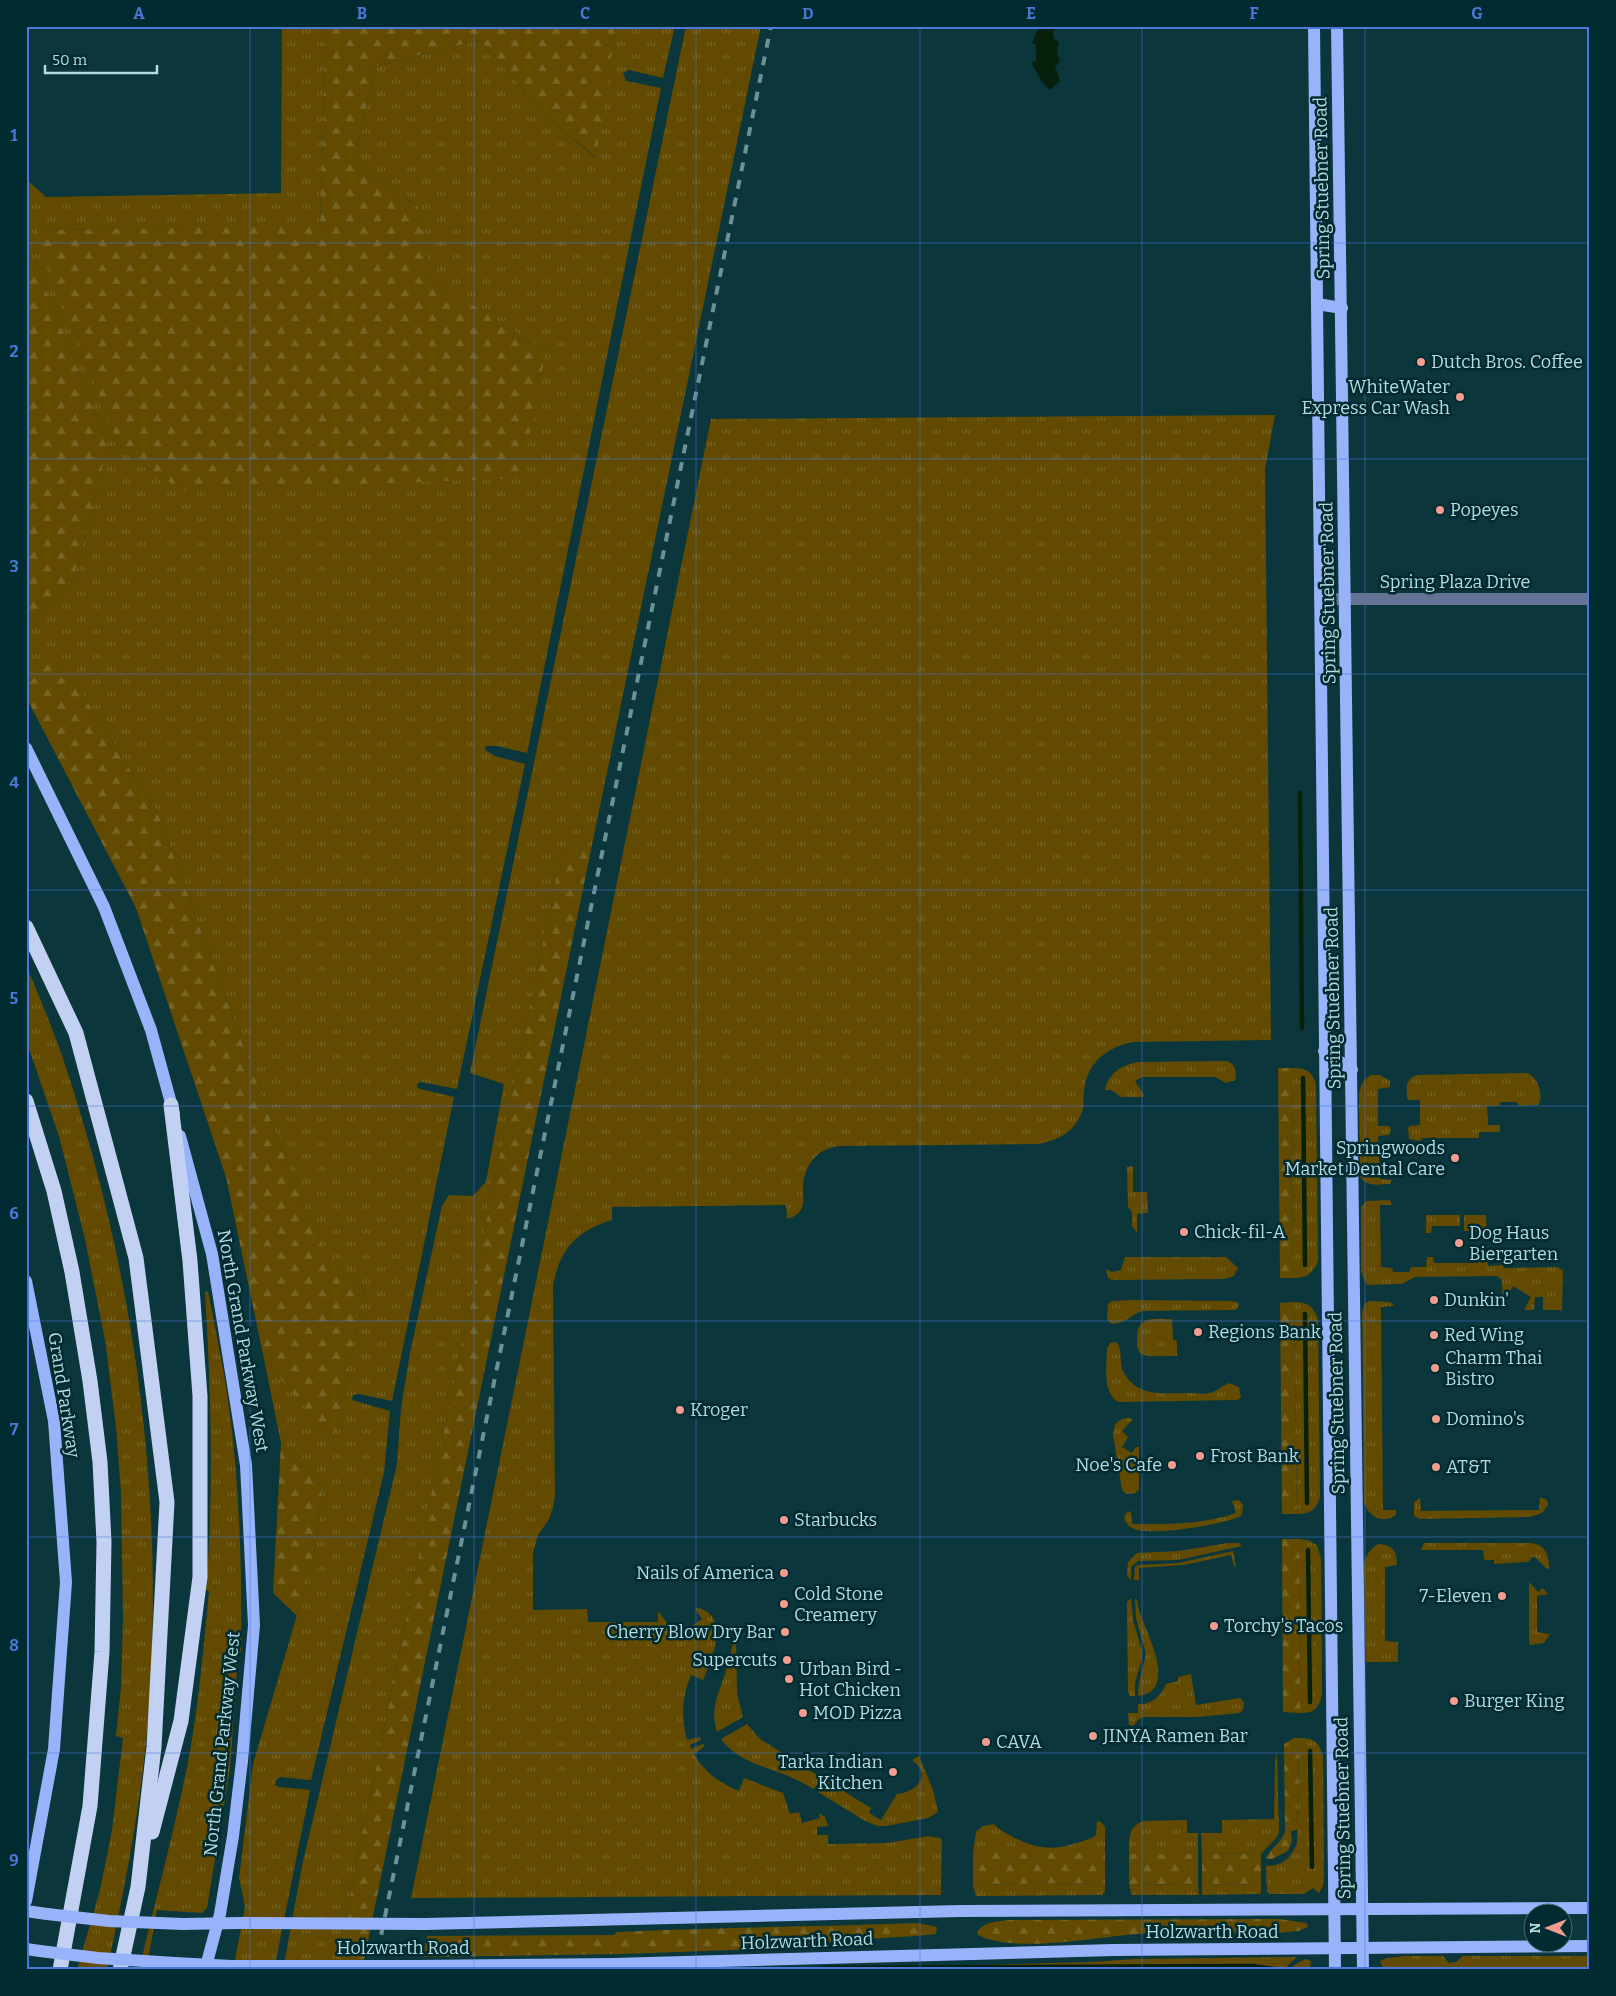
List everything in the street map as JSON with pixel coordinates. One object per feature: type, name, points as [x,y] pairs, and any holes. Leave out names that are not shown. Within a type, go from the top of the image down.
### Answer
[{"type":"highway","points":[[26,927],[76,1033],[136,1258],[167,1502],[154,1747],[138,1887]]},
{"type":"highway","points":[[26,1101],[54,1191],[72,1272],[90,1381],[100,1462],[104,1542],[102,1652],[90,1797],[60,1970]]},
{"type":"highway","points":[[120,1970],[138,1887],[181,1721],[200,1576],[200,1396],[190,1261],[172,1105]]},
{"type":"main road","name":"Spring Stuebner Road","points":[[1314,26],[1335,1970]]},
{"type":"main road","name":"Spring Stuebner Road","points":[[1337,26],[1363,1970]]},
{"type":"main road","points":[[1317,304],[1342,308]]},
{"type":"main road","name":"North Grand Parkway West","points":[[26,748],[104,907],[151,1030],[212,1254],[246,1465],[254,1625],[242,1761],[233,1836],[217,1924],[205,1967]]},
{"type":"main road","points":[[1324,1051],[1351,1049]]},
{"type":"main road","points":[[1324,1051],[1352,1070]]},
{"type":"main road","name":"Grand Parkway","points":[[26,1281],[54,1421],[66,1582],[54,1749],[26,1901]]},
{"type":"main road","name":"Holzwarth Road","points":[[26,1911],[108,1921],[183,1924],[425,1924],[960,1911],[1590,1908]]},
{"type":"main road","name":"Holzwarth Road","points":[[26,1949],[98,1958],[176,1963],[205,1967],[614,1964],[1104,1950],[1590,1946]]},
{"type":"street","name":"Spring Plaza Drive","points":[[1320,599],[1590,599]]},
{"type":"green space","points":[[282,26],[326,26],[320,227],[36,230],[120,450],[184,491],[546,351],[430,279],[418,207],[354,162],[375,66],[480,40],[554,123],[595,157],[616,26],[675,26],[663,78],[629,70],[623,73],[626,81],[661,88],[527,753],[497,746],[486,746],[485,750],[495,756],[525,764],[457,1089],[421,1082],[417,1084],[417,1087],[420,1089],[454,1097],[392,1401],[359,1394],[353,1395],[352,1400],[390,1411],[384,1472],[311,1780],[280,1777],[276,1780],[275,1785],[279,1787],[310,1790],[274,1970],[233,1970],[245,1907],[239,1878],[253,1764],[313,1561],[323,1488],[281,1443],[264,1359],[333,1440],[365,1290],[323,1249],[278,1140],[158,814],[77,685],[51,662],[26,686],[26,622],[74,578],[100,480],[107,444],[36,264],[26,258],[26,179],[46,197],[281,193]]},
{"type":"green space","points":[[326,26],[616,26],[596,157],[554,123],[480,40],[375,66],[354,162],[418,207],[431,279],[546,351],[521,478],[183,491],[120,450],[35,230],[320,226]]},
{"type":"green space","points":[[686,26],[761,26],[591,850],[562,849],[335,1970],[283,1970],[302,1866],[397,1464],[401,1408],[410,1353],[442,1206],[449,1195],[473,1196],[486,1182],[504,1084],[470,1073]]},
{"type":"green space","points":[[26,258],[36,264],[107,444],[100,480],[74,578],[26,622]]},
{"type":"green space","points":[[1275,415],[1265,469],[1271,1040],[1133,1042],[1116,1047],[1096,1062],[1087,1076],[1083,1108],[1072,1128],[1060,1137],[1038,1144],[832,1147],[818,1154],[809,1165],[804,1180],[802,1209],[796,1215],[787,1219],[786,1205],[612,1207],[612,1220],[579,1236],[565,1252],[553,1287],[555,1495],[549,1519],[538,1535],[533,1553],[533,1610],[587,1609],[588,1622],[658,1622],[658,1611],[677,1636],[702,1619],[695,1609],[707,1612],[714,1619],[716,1628],[714,1650],[703,1680],[691,1675],[683,1707],[687,1740],[700,1737],[701,1740],[690,1745],[691,1749],[703,1744],[705,1746],[694,1754],[698,1760],[719,1781],[739,1791],[744,1778],[783,1793],[790,1814],[799,1812],[802,1823],[820,1818],[819,1813],[825,1817],[828,1826],[817,1827],[817,1835],[828,1835],[828,1844],[888,1843],[928,1836],[940,1838],[942,1840],[941,1895],[411,1898],[711,419]]},
{"type":"green space","points":[[51,661],[77,685],[158,814],[278,1140],[323,1248],[365,1290],[333,1441],[264,1359],[226,1177],[136,908],[26,697],[26,686]]},
{"type":"green space","points":[[562,848],[591,850],[362,1970],[335,1970]]},
{"type":"green space","points":[[26,965],[55,1036],[70,1080],[93,1158],[113,1237],[129,1317],[148,1477],[152,1558],[152,1639],[148,1721],[132,1846],[107,1970],[77,1970],[100,1890],[112,1830],[123,1738],[116,1736],[121,1687],[123,1618],[121,1494],[116,1427],[105,1340],[85,1239],[59,1136],[26,1040]]},
{"type":"green space","points":[[1226,1061],[1234,1066],[1236,1080],[1226,1083],[1215,1077],[1142,1077],[1135,1081],[1144,1095],[1143,1097],[1121,1097],[1111,1090],[1105,1090],[1110,1078],[1117,1070],[1133,1063]]},
{"type":"green space","points":[[1278,1068],[1292,1068],[1293,1278],[1280,1278]]},
{"type":"green space","points":[[1292,1068],[1308,1071],[1313,1076],[1316,1085],[1318,1261],[1314,1269],[1308,1274],[1293,1278]]},
{"type":"green space","points":[[1527,1073],[1537,1082],[1541,1097],[1540,1101],[1538,1105],[1519,1106],[1517,1102],[1501,1102],[1499,1106],[1487,1106],[1488,1125],[1500,1125],[1500,1132],[1479,1132],[1479,1138],[1421,1138],[1421,1141],[1409,1139],[1408,1128],[1420,1125],[1420,1100],[1409,1100],[1407,1098],[1408,1082],[1416,1075]]},
{"type":"green space","points":[[1372,1075],[1380,1075],[1390,1081],[1390,1087],[1378,1089],[1378,1126],[1389,1126],[1391,1129],[1389,1135],[1378,1136],[1380,1179],[1392,1180],[1390,1184],[1369,1184],[1360,1176],[1359,1094],[1363,1082]]},
{"type":"green space","points":[[1133,1166],[1133,1192],[1147,1192],[1148,1213],[1137,1214],[1137,1233],[1132,1226],[1132,1212],[1128,1207],[1127,1167]]},
{"type":"green space","points":[[1390,1200],[1392,1205],[1380,1205],[1381,1267],[1392,1268],[1393,1272],[1409,1272],[1411,1267],[1426,1267],[1427,1257],[1433,1257],[1434,1263],[1478,1263],[1478,1253],[1487,1253],[1488,1266],[1502,1265],[1504,1268],[1559,1267],[1560,1270],[1563,1269],[1562,1312],[1560,1310],[1543,1310],[1543,1297],[1535,1297],[1534,1310],[1524,1310],[1531,1297],[1513,1286],[1503,1303],[1502,1280],[1497,1276],[1415,1277],[1402,1284],[1367,1285],[1361,1272],[1361,1207],[1366,1201]]},
{"type":"green space","points":[[1426,1215],[1460,1215],[1460,1226],[1432,1226],[1431,1233],[1426,1233]]},
{"type":"green space","points":[[1464,1215],[1486,1215],[1487,1234],[1478,1236],[1477,1231],[1464,1231]]},
{"type":"green space","points":[[1125,1257],[1226,1257],[1238,1268],[1234,1276],[1224,1279],[1112,1280],[1108,1278],[1106,1269],[1112,1272],[1121,1270]]},
{"type":"green space","points":[[208,1291],[228,1400],[239,1526],[241,1652],[238,1654],[230,1768],[207,1908],[202,1913],[157,1910],[146,1970],[139,1970],[190,1752],[203,1652],[209,1591],[206,1590],[211,1478],[209,1366],[205,1292]]},
{"type":"green space","points":[[1112,1301],[1230,1301],[1238,1302],[1239,1306],[1235,1310],[1142,1311],[1125,1321],[1112,1324],[1108,1321],[1108,1304]]},
{"type":"green space","points":[[1369,1301],[1390,1302],[1394,1305],[1381,1307],[1383,1510],[1396,1510],[1396,1515],[1386,1519],[1377,1518],[1369,1512],[1364,1503],[1362,1312],[1365,1303]]},
{"type":"green space","points":[[1294,1302],[1310,1306],[1318,1320],[1320,1497],[1317,1505],[1312,1510],[1297,1514]]},
{"type":"green space","points":[[1294,1302],[1297,1514],[1282,1514],[1280,1303]]},
{"type":"green space","points":[[1172,1319],[1173,1340],[1177,1341],[1177,1356],[1149,1356],[1141,1354],[1137,1343],[1140,1325],[1147,1320]]},
{"type":"green space","points":[[1116,1342],[1119,1348],[1123,1371],[1135,1386],[1143,1390],[1161,1393],[1207,1393],[1229,1383],[1239,1387],[1241,1398],[1236,1400],[1119,1402],[1110,1393],[1106,1370],[1107,1348],[1110,1343]]},
{"type":"green space","points":[[1122,1419],[1133,1419],[1122,1431],[1128,1437],[1122,1447],[1132,1453],[1136,1447],[1139,1447],[1139,1489],[1136,1493],[1126,1494],[1122,1490],[1113,1434],[1115,1424]]},
{"type":"green space","points":[[281,1443],[323,1488],[313,1561],[297,1616],[273,1593]]},
{"type":"green space","points":[[1540,1497],[1547,1500],[1548,1505],[1542,1513],[1530,1517],[1420,1519],[1414,1516],[1414,1502],[1420,1498],[1421,1511],[1539,1510]]},
{"type":"green space","points":[[1239,1500],[1243,1505],[1242,1515],[1230,1520],[1202,1526],[1143,1531],[1131,1527],[1124,1518],[1126,1513],[1131,1511],[1132,1524],[1184,1523],[1210,1520],[1236,1513],[1232,1501]]},
{"type":"green space","points":[[1282,1539],[1299,1539],[1300,1713],[1283,1712]]},
{"type":"green space","points":[[1299,1539],[1307,1540],[1317,1545],[1321,1559],[1322,1694],[1316,1709],[1300,1713]]},
{"type":"green space","points":[[1239,1543],[1242,1546],[1178,1560],[1138,1561],[1131,1567],[1131,1580],[1127,1576],[1128,1562],[1137,1553],[1179,1551]]},
{"type":"green space","points":[[1424,1543],[1537,1544],[1546,1552],[1549,1568],[1547,1569],[1534,1556],[1528,1562],[1494,1564],[1494,1560],[1484,1560],[1483,1550],[1421,1550]]},
{"type":"green space","points":[[1378,1544],[1391,1547],[1396,1556],[1397,1565],[1385,1567],[1385,1641],[1398,1642],[1398,1662],[1366,1662],[1364,1565],[1368,1553]]},
{"type":"green space","points":[[1233,1551],[1236,1567],[1231,1555],[1184,1565],[1139,1568],[1139,1580],[1134,1580],[1135,1567],[1138,1565],[1178,1563]]},
{"type":"green space","points":[[1529,1582],[1538,1592],[1543,1588],[1548,1594],[1537,1596],[1537,1632],[1550,1634],[1544,1643],[1530,1645],[1529,1643]]},
{"type":"green space","points":[[1131,1598],[1133,1620],[1142,1651],[1135,1683],[1135,1696],[1130,1696],[1128,1692],[1127,1602]]},
{"type":"green space","points":[[1135,1599],[1137,1600],[1140,1614],[1154,1649],[1158,1674],[1156,1685],[1150,1692],[1138,1696],[1146,1654],[1136,1618]]},
{"type":"green space","points":[[734,1635],[736,1635],[737,1694],[743,1717],[717,1732],[714,1716],[716,1702],[732,1650]]},
{"type":"green space","points":[[1191,1674],[1196,1705],[1240,1698],[1244,1702],[1243,1710],[1239,1713],[1198,1717],[1144,1717],[1139,1719],[1133,1726],[1129,1725],[1128,1713],[1138,1713],[1138,1704],[1152,1701],[1159,1696],[1166,1684],[1178,1681],[1178,1677]]},
{"type":"green space","points":[[747,1724],[760,1739],[822,1778],[814,1789],[742,1757],[721,1739]]},
{"type":"green space","points":[[1294,1738],[1299,1738],[1297,1830],[1291,1831],[1292,1841],[1288,1851],[1272,1859],[1266,1859],[1285,1832],[1284,1744]]},
{"type":"green space","points":[[1299,1738],[1309,1739],[1318,1744],[1323,1756],[1323,1886],[1319,1893],[1313,1888],[1304,1894],[1270,1894],[1267,1892],[1266,1866],[1282,1863],[1292,1853],[1297,1843]]},
{"type":"green space","points":[[1277,1753],[1279,1832],[1277,1837],[1261,1854],[1202,1853],[1201,1833],[1222,1833],[1222,1820],[1274,1819],[1275,1762]]},
{"type":"green space","points":[[919,1756],[933,1790],[938,1812],[928,1818],[878,1826],[865,1821],[818,1792],[825,1780],[871,1808],[869,1813],[881,1820],[897,1794],[911,1790],[920,1782],[922,1777],[921,1771],[912,1760]]},
{"type":"green space","points":[[1187,1820],[1187,1833],[1198,1833],[1198,1854],[1129,1854],[1130,1834],[1134,1827],[1143,1821]]},
{"type":"green space","points":[[1097,1821],[1101,1822],[1105,1827],[1105,1853],[973,1853],[976,1832],[983,1826],[994,1824],[1024,1842],[1052,1848],[1071,1845],[1092,1838],[1096,1835]]},
{"type":"green space","points":[[973,1853],[1105,1853],[1105,1883],[973,1885]]},
{"type":"green space","points":[[1202,1853],[1261,1854],[1261,1884],[1202,1885]]},
{"type":"green space","points":[[1129,1854],[1198,1854],[1198,1885],[1129,1884]]},
{"type":"green space","points":[[1105,1883],[1105,1891],[1102,1895],[976,1896],[973,1885]]},
{"type":"green space","points":[[1129,1884],[1198,1885],[1199,1895],[1132,1895]]},
{"type":"green space","points":[[1261,1884],[1261,1893],[1258,1894],[1202,1895],[1202,1885]]},
{"type":"green space","points":[[1279,1919],[1307,1923],[1308,1927],[1298,1931],[1278,1933],[1155,1933],[1033,1944],[994,1941],[978,1935],[977,1932],[987,1924],[1009,1920]]},
{"type":"green space","points":[[917,1923],[937,1927],[936,1934],[847,1940],[765,1949],[621,1954],[423,1957],[427,1936],[615,1935],[616,1932],[654,1930]]},
{"type":"green space","points":[[1443,1956],[1449,1963],[1456,1962],[1463,1956],[1590,1956],[1590,1970],[1380,1970],[1383,1968],[1380,1961],[1387,1958]]},
{"type":"green space","points":[[1297,1957],[1287,1966],[1288,1969],[1305,1959],[1311,1961],[1310,1968],[1312,1970],[789,1970],[1089,1962],[1135,1959]]},
{"type":"shaded area","points":[[1039,26],[1059,26],[1053,32],[1054,39],[1059,42],[1057,52],[1060,62],[1055,66],[1060,81],[1050,90],[1042,82],[1032,64],[1032,62],[1036,61],[1036,45],[1032,43]]},
{"type":"waterway","points":[[1300,793],[1302,1028]]},
{"type":"waterway","points":[[1303,1078],[1305,1265]]},
{"type":"waterway","points":[[1305,1314],[1307,1503]]},
{"type":"waterway","points":[[1308,1550],[1310,1702]]},
{"type":"waterway","points":[[1310,1751],[1312,1867]]},
{"type":"waterway","points":[[824,1968],[1253,1966],[1280,1970]]},
{"type":"railway","points":[[374,1970],[771,26]]},
{"type":"place","name":"Dutch Bros. Coffee","points":[[1421,362]]},
{"type":"place","name":"WhiteWater Express Car Wash","points":[[1460,397]]},
{"type":"place","name":"Popeyes","points":[[1440,510]]},
{"type":"place","name":"Springwoods Market Dental Care","points":[[1455,1158]]},
{"type":"place","name":"Chick-fil-A","points":[[1184,1232]]},
{"type":"place","name":"Dog Haus Biergarten","points":[[1459,1243]]},
{"type":"place","name":"Dunkin'","points":[[1434,1300]]},
{"type":"place","name":"Regions Bank","points":[[1198,1332]]},
{"type":"place","name":"Red Wing","points":[[1434,1335]]},
{"type":"place","name":"Charm Thai Bistro","points":[[1435,1368]]},
{"type":"place","name":"Kroger","points":[[680,1410]]},
{"type":"place","name":"Domino's","points":[[1436,1419]]},
{"type":"place","name":"Frost Bank","points":[[1200,1456]]},
{"type":"place","name":"Noe's Cafe","points":[[1172,1465]]},
{"type":"place","name":"AT&T","points":[[1436,1467]]},
{"type":"place","name":"Starbucks","points":[[784,1520]]},
{"type":"place","name":"Nails of America","points":[[784,1573]]},
{"type":"place","name":"7-Eleven","points":[[1502,1596]]},
{"type":"place","name":"Cold Stone Creamery","points":[[784,1604]]},
{"type":"place","name":"Torchy's Tacos","points":[[1214,1626]]},
{"type":"place","name":"Cherry Blow Dry Bar","points":[[785,1632]]},
{"type":"place","name":"Supercuts","points":[[787,1660]]},
{"type":"place","name":"Urban Bird - Hot Chicken","points":[[789,1679]]},
{"type":"place","name":"Burger King","points":[[1454,1701]]},
{"type":"place","name":"MOD Pizza","points":[[803,1713]]},
{"type":"place","name":"JINYA Ramen Bar","points":[[1093,1736]]},
{"type":"place","name":"CAVA","points":[[986,1742]]},
{"type":"place","name":"Tarka Indian Kitchen","points":[[893,1772]]}]
